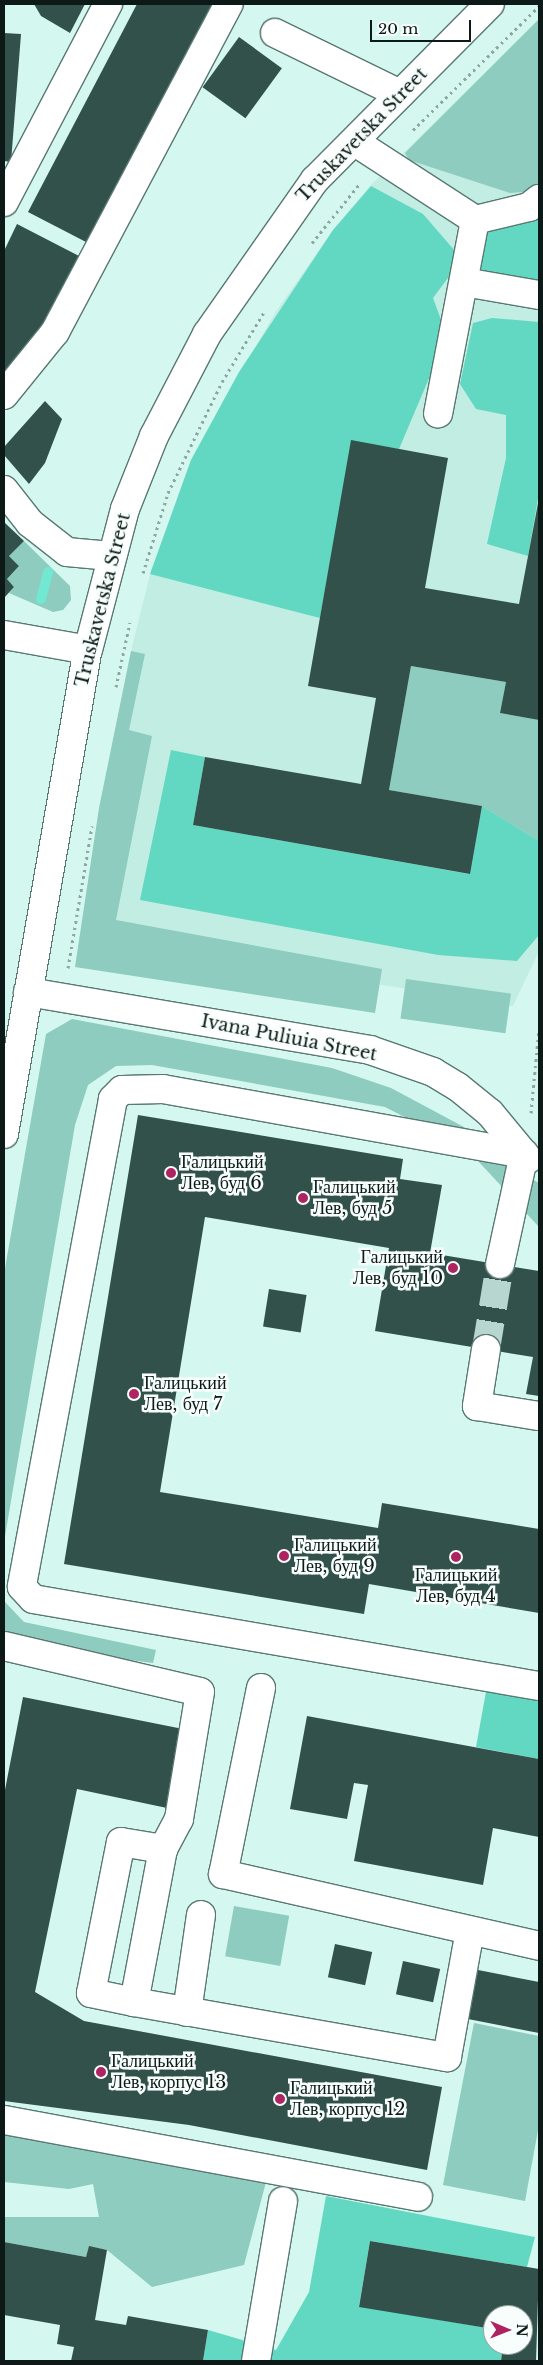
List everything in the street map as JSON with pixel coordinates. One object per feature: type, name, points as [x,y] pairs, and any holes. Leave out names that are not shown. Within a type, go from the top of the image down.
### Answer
[{"type":"street","points":[[4,202],[108,4]]},
{"type":"street","points":[[4,395],[55,332],[229,4]]},
{"type":"street","name":"Truskavetska Street","points":[[4,1134],[88,650],[110,556],[154,436],[207,334],[310,187],[490,4]]},
{"type":"street","points":[[275,33],[400,94]]},
{"type":"street","points":[[355,142],[380,162],[475,220],[529,207],[539,198]]},
{"type":"street","points":[[438,414],[475,220]]},
{"type":"street","points":[[464,282],[539,295]]},
{"type":"street","points":[[4,490],[30,523],[67,552],[110,556]]},
{"type":"street","points":[[4,635],[88,650]]},
{"type":"street","name":"Ivana Puliuia Street","points":[[28,992],[370,1050],[433,1072],[458,1087],[490,1113],[532,1163]]},
{"type":"street","points":[[500,1264],[532,1163],[163,1089],[122,1090],[113,1099],[22,1587],[33,1599],[539,1686]]},
{"type":"street","points":[[486,1349],[477,1406],[539,1416]]},
{"type":"street","points":[[4,1646],[200,1692],[178,1819],[163,1849],[134,2002]]},
{"type":"street","points":[[261,1688],[223,1874],[539,1946]]},
{"type":"street","points":[[163,1849],[121,1842],[91,1993],[187,2012],[447,2057],[470,1931]]},
{"type":"street","points":[[187,2012],[201,1915]]},
{"type":"street","points":[[4,2120],[418,2197]]},
{"type":"street","points":[[256,2361],[283,2201]]},
{"type":"path","points":[[306,250],[380,162],[539,6]]},
{"type":"path","points":[[142,577],[168,493],[222,382],[268,305]]},
{"type":"path","points":[[114,694],[132,613]]},
{"type":"path","points":[[63,997],[94,816]]},
{"type":"path","points":[[531,1118],[539,1029]]},
{"type":"shaded area","points":[[539,19],[539,186],[535,191],[510,193],[409,160],[405,153]]},
{"type":"shaded area","points":[[521,37],[539,40],[539,951],[513,1006],[80,936],[131,651],[150,574],[191,460],[275,313],[333,230],[371,185]]},
{"type":"shaded area","points":[[24,541],[70,586],[71,600],[63,610],[53,612],[9,593],[14,587],[7,579],[19,566],[9,556]]},
{"type":"shaded area","points":[[131,651],[145,654],[129,730],[152,736],[116,920],[382,969],[375,1013],[75,967],[99,808]]},
{"type":"shaded area","points":[[411,666],[506,682],[500,713],[539,720],[539,841],[482,806],[389,790]]},
{"type":"shaded area","points":[[406,979],[511,994],[505,1033],[400,1019]]},
{"type":"shaded area","points":[[72,1019],[332,1068],[391,1088],[477,1134],[503,1163],[539,1183],[539,1227],[467,1149],[385,1107],[152,1065],[116,1066],[88,1085],[75,1125],[4,1542],[4,1274],[46,1034]]},
{"type":"shaded area","points":[[4,1593],[5,1602],[24,1622],[156,1650],[153,1663],[4,1644]]},
{"type":"shaded area","points":[[234,1906],[289,1916],[280,1966],[225,1956]]},
{"type":"shaded area","points":[[474,2023],[539,2036],[539,2125],[525,2201],[443,2185]]},
{"type":"shaded area","points":[[4,2123],[266,2182],[244,2265],[152,2287],[107,2250],[89,2247],[86,2257],[4,2242],[4,2217],[99,2217],[93,2184],[69,2189],[4,2182]]},
{"type":"green space","points":[[371,186],[423,214],[462,259],[433,298],[447,336],[399,449],[352,441],[320,618],[150,574],[191,460],[239,372],[333,230]]},
{"type":"green space","points":[[539,217],[539,306],[479,278],[477,242],[494,226]]},
{"type":"green space","points":[[492,318],[539,322],[539,493],[528,556],[487,544],[506,458],[506,415],[476,409],[460,384],[473,323]]},
{"type":"green space","points":[[171,750],[205,757],[193,825],[469,874],[482,806],[539,841],[539,935],[517,961],[438,955],[140,900]]},
{"type":"green space","points":[[487,1686],[539,1696],[539,1759],[476,1747]]},
{"type":"green space","points":[[326,2196],[535,2237],[527,2267],[370,2241],[359,2306],[483,2327],[483,2355],[502,2355],[501,2361],[203,2361],[208,2330],[276,2350],[309,2292]]},
{"type":"building","points":[[34,4],[85,4],[70,33],[41,16]]},
{"type":"building","points":[[137,4],[212,4],[86,242],[28,212]]},
{"type":"building","points":[[4,33],[21,34],[11,162],[4,161]]},
{"type":"building","points":[[239,37],[282,68],[245,118],[203,87]]},
{"type":"building","points":[[17,224],[79,256],[23,366],[4,381],[4,251]]},
{"type":"building","points":[[45,401],[62,419],[45,463],[29,484],[4,455],[4,447]]},
{"type":"building","points":[[351,440],[448,458],[425,588],[519,604],[539,498],[539,720],[500,713],[506,682],[411,666],[389,790],[482,806],[470,874],[193,825],[205,757],[361,784],[376,698],[308,686]]},
{"type":"building","points":[[4,522],[24,541],[9,556],[19,566],[7,579],[14,587],[4,598]]},
{"type":"building","points":[[138,1115],[403,1159],[400,1179],[442,1185],[430,1253],[539,1271],[539,1396],[526,1394],[533,1357],[375,1331],[389,1248],[205,1217],[160,1492],[378,1528],[382,1503],[539,1529],[539,1613],[369,1584],[364,1614],[64,1564]]},
{"type":"building","points":[[269,1289],[307,1295],[301,1332],[263,1327]]},
{"type":"building","points":[[23,1697],[183,1729],[167,1808],[77,1789],[35,1992],[84,2021],[442,2087],[427,2170],[189,2125],[4,2101],[4,1795]]},
{"type":"building","points":[[307,1716],[539,1759],[539,1837],[493,1828],[483,1885],[354,1861],[368,1785],[354,1783],[347,1819],[290,1809]]},
{"type":"building","points":[[335,1944],[372,1952],[365,1985],[328,1977]]},
{"type":"building","points":[[403,1961],[440,1969],[433,2002],[396,1994]]},
{"type":"building","points":[[478,1970],[539,1982],[539,2033],[468,2019]]},
{"type":"building","points":[[370,2241],[539,2269],[536,2361],[501,2361],[502,2355],[533,2355],[533,2305],[483,2305],[483,2327],[359,2307]]},
{"type":"building","points":[[4,2242],[86,2257],[89,2246],[107,2250],[95,2320],[126,2325],[128,2316],[208,2330],[203,2361],[71,2361],[74,2347],[57,2344],[60,2325],[4,2315]]},
{"type":"waterway","points":[[41,599],[48,572]]},
{"type":"tunnel","points":[[486,1349],[500,1264]]},
{"type":"place","name":"Галицький Лев, буд 6","points":[[171,1173]]},
{"type":"place","name":"Галицький Лев, буд 5","points":[[303,1198]]},
{"type":"place","name":"Галицький Лев, буд 10","points":[[453,1268]]},
{"type":"place","name":"Галицький Лев, буд 7","points":[[134,1394]]},
{"type":"place","name":"Галицький Лев, буд 9","points":[[284,1556]]},
{"type":"place","name":"Галицький Лев, буд 4","points":[[456,1557]]},
{"type":"place","name":"Галицький Лев, корпус 13","points":[[101,2072]]},
{"type":"place","name":"Галицький Лев, корпус 12","points":[[280,2099]]}]
